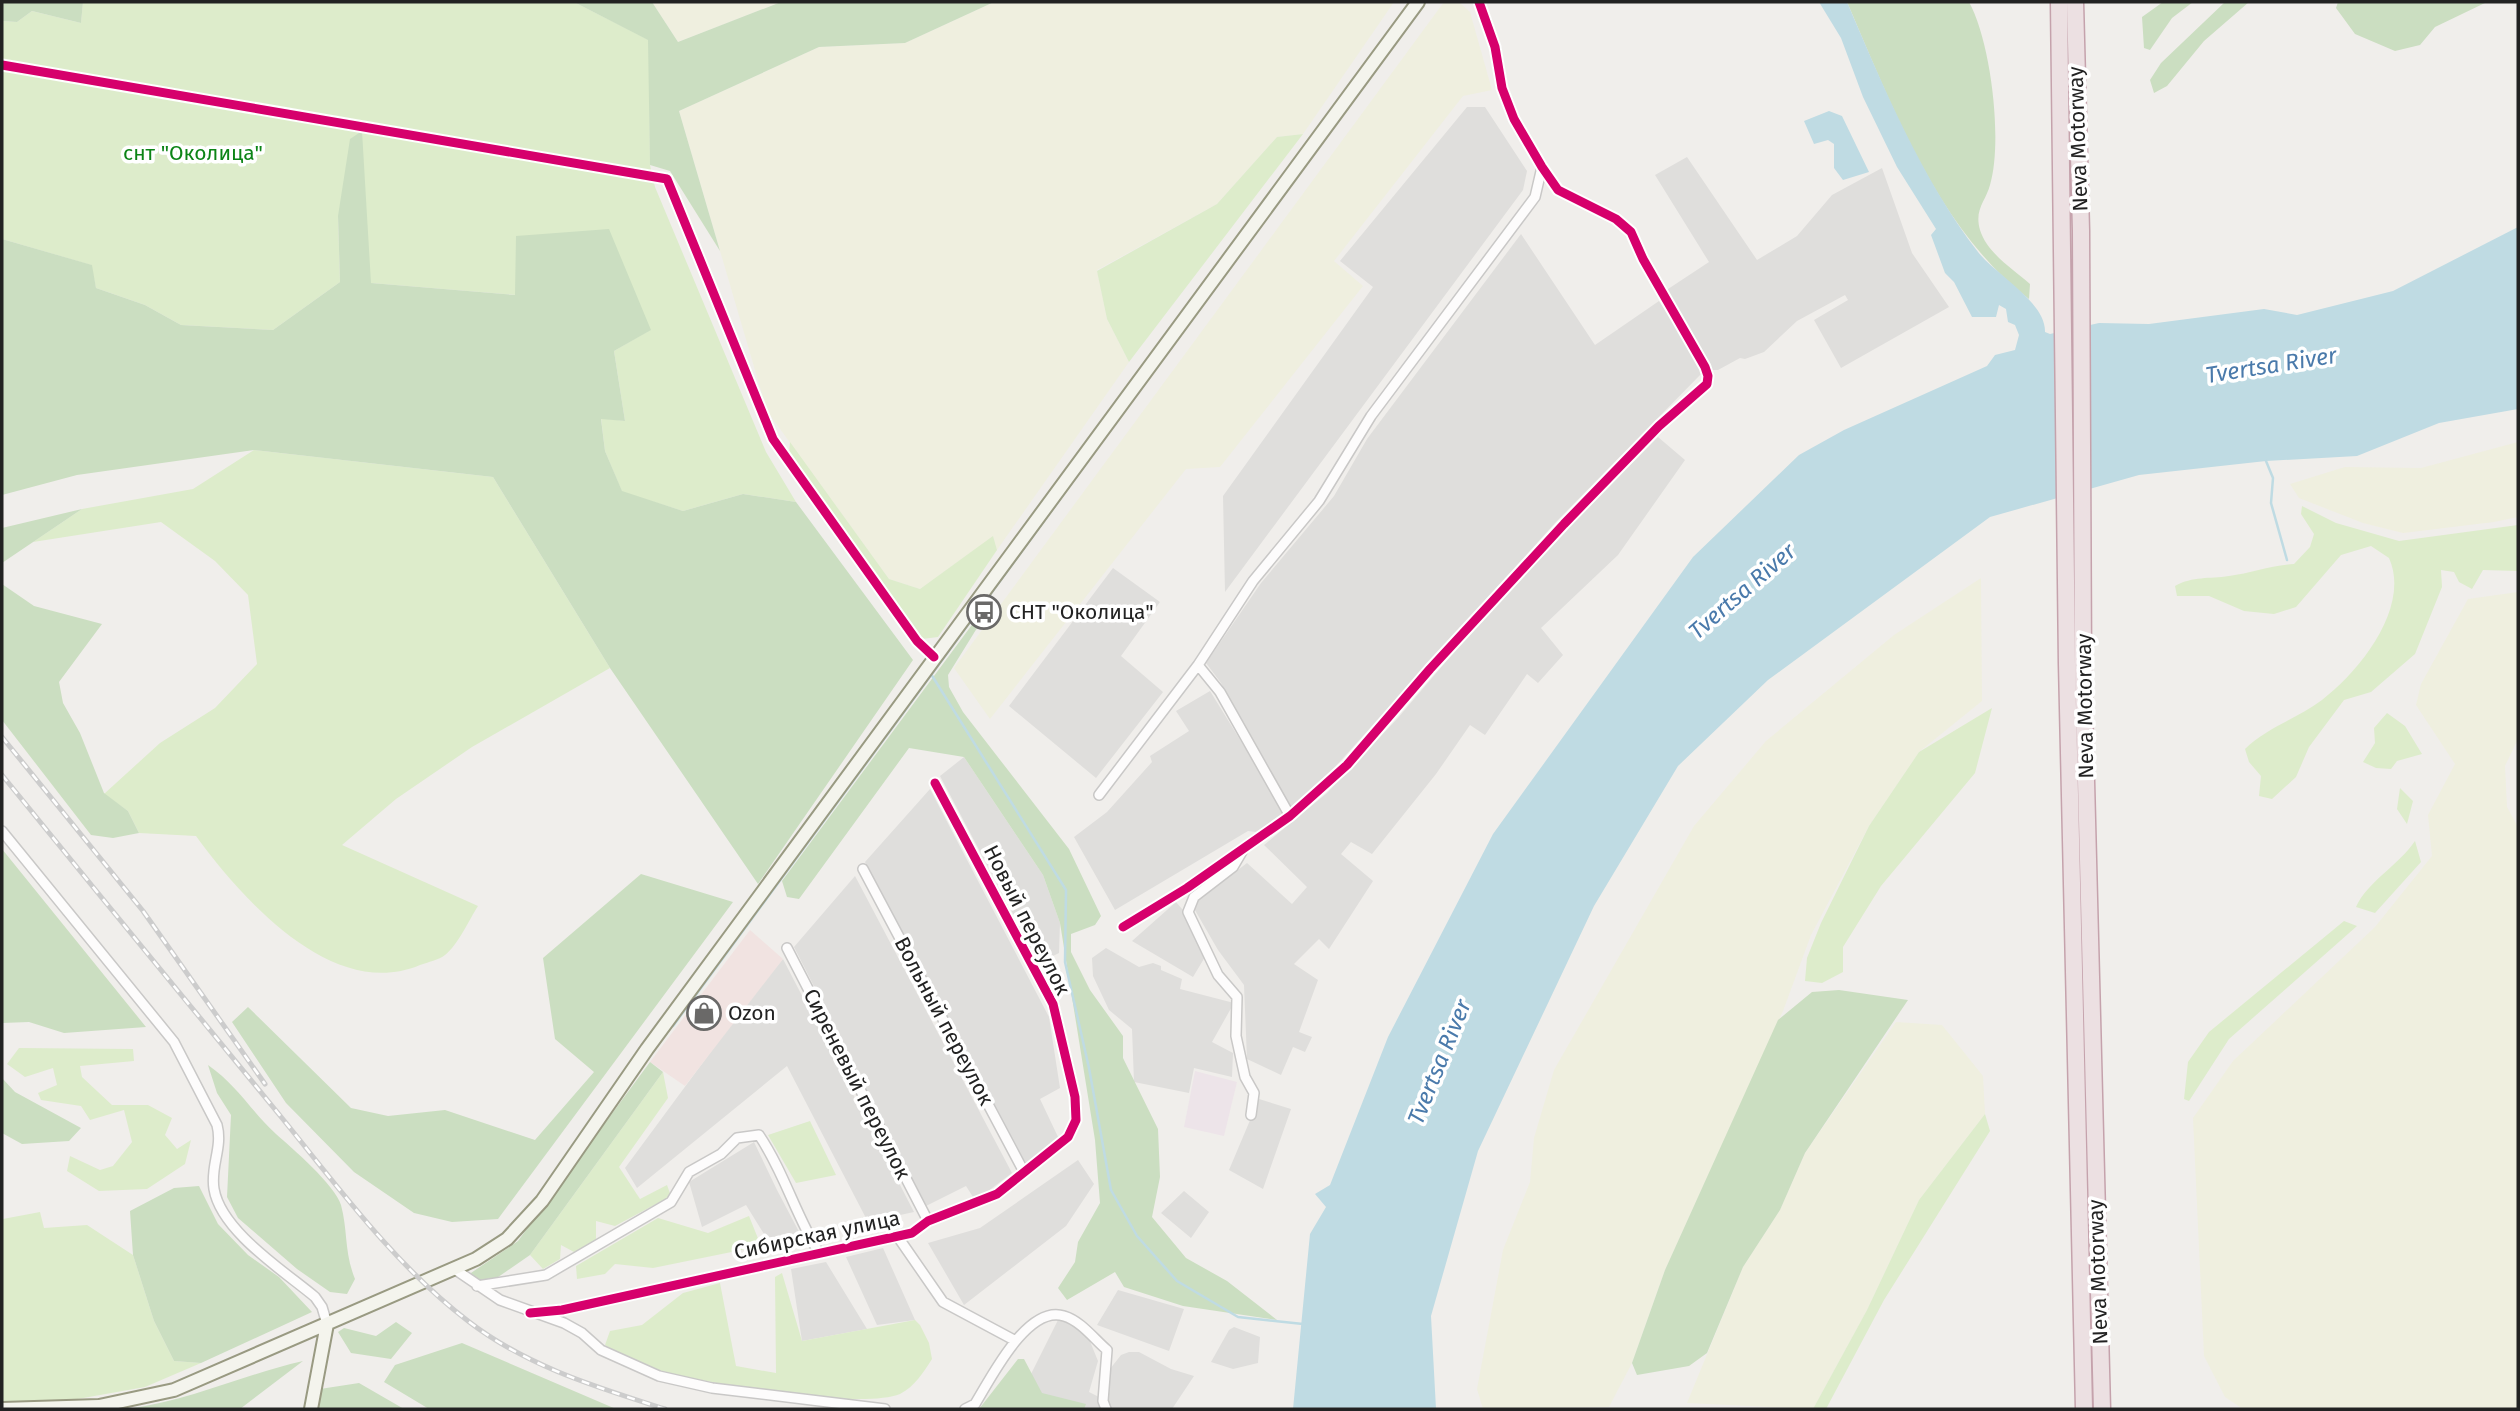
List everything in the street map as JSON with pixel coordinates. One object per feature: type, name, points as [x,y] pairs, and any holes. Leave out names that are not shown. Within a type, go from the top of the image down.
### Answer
[{"type":"highway","name":"Neva Motorway","points":[[2059,2],[2058,68],[2102,1409]]},
{"type":"highway","name":"Neva Motorway","points":[[2076,2],[2081,231],[2074,567],[2084,1409]]},
{"type":"main road","points":[[2,1409],[88,1407],[153,1396],[204,1379],[500,1245],[542,1201],[647,1049],[1418,2]]},
{"type":"main road","points":[[311,1409],[327,1324]]},
{"type":"street","points":[[1123,927],[1290,816],[1347,765],[1430,669],[1602,485],[1658,426],[1707,384],[1705,367],[1643,259],[1631,232],[1616,219],[1558,190],[1542,167],[1514,119],[1502,88],[1495,47],[1479,2]]},
{"type":"street","points":[[2,65],[667,179],[773,439],[917,641],[934,657]]},
{"type":"street","points":[[1099,795],[1198,665],[1253,581],[1319,501],[1371,416],[1535,197],[1542,167]]},
{"type":"street","points":[[1198,665],[1220,692],[1290,816]]},
{"type":"street","name":"Новый переулок","points":[[935,783],[1053,1004],[1075,1097],[1076,1121]]},
{"type":"street","points":[[2,831],[174,1042],[217,1125],[220,1139],[213,1178],[221,1211],[236,1229],[315,1297],[322,1307],[327,1324]]},
{"type":"street","points":[[1245,846],[1233,867],[1194,897],[1188,912],[1218,975],[1237,998],[1236,1036],[1245,1077],[1254,1093],[1251,1115]]},
{"type":"street","name":"Вольный переулок","points":[[863,869],[1024,1172]]},
{"type":"street","name":"Сиреневый переулок","points":[[787,948],[928,1221]]},
{"type":"street","name":"Сибирская улица","points":[[530,1313],[562,1310],[898,1237],[921,1228],[928,1221],[997,1194],[1068,1137],[1076,1121]]},
{"type":"street","points":[[477,1286],[546,1275],[671,1202],[689,1172],[721,1154],[737,1138],[759,1135],[774,1157],[808,1235],[820,1253]]},
{"type":"street","points":[[898,1237],[943,1302],[1014,1340]]},
{"type":"street","points":[[453,1268],[477,1286],[530,1313],[564,1324],[582,1333],[601,1350],[659,1376],[712,1388],[885,1409]]},
{"type":"street","points":[[965,1409],[975,1404],[1014,1340],[1048,1316],[1062,1314],[1076,1321],[1107,1350],[1103,1401],[1106,1409]]},
{"type":"shaded area","points":[[1467,107],[1485,107],[1527,171],[1523,190],[1225,592],[1223,496],[1373,287],[1340,261]]},
{"type":"shaded area","points":[[1687,157],[1757,260],[1797,236],[1832,195],[1882,168],[1912,253],[1949,307],[1841,368],[1814,320],[1848,300],[1845,295],[1797,321],[1764,352],[1745,359],[1740,358],[1718,370],[1711,370],[1665,291],[1709,262],[1655,175]]},
{"type":"shaded area","points":[[1521,234],[1595,345],[1659,301],[1702,367],[1702,373],[1555,523],[1335,767],[1291,807],[1262,762],[1221,683],[1206,663],[1261,583],[1334,496],[1367,439]]},
{"type":"shaded area","points":[[1658,437],[1685,460],[1618,555],[1541,628],[1563,655],[1538,683],[1527,674],[1485,735],[1470,725],[1436,774],[1372,854],[1351,842],[1341,854],[1373,881],[1329,949],[1319,939],[1294,964],[1318,980],[1299,1032],[1312,1037],[1305,1052],[1293,1047],[1281,1075],[1247,1059],[1244,985],[1218,950],[1192,905],[1247,863],[1292,904],[1307,887],[1264,845],[1327,793],[1397,719],[1507,590]]},
{"type":"shaded area","points":[[1113,568],[1160,602],[1121,656],[1163,692],[1096,778],[1009,706]]},
{"type":"shaded area","points":[[1210,691],[1281,806],[1282,814],[1256,832],[1248,831],[1115,910],[1074,837],[1107,812],[1152,762],[1150,756],[1189,731],[1176,711]]},
{"type":"shaded area","points":[[964,757],[1043,875],[1060,923],[1059,953],[1039,963],[940,776]]},
{"type":"shaded area","points":[[930,789],[1049,1017],[1060,1088],[1040,1099],[1059,1139],[1027,1168],[865,862]]},
{"type":"shaded area","points":[[855,876],[1012,1173],[983,1195],[973,1197],[966,1186],[926,1206],[794,947]]},
{"type":"shaded area","points":[[1176,902],[1195,924],[1205,957],[1193,977],[1132,941]]},
{"type":"shaded area","points":[[750,930],[783,959],[685,1086],[650,1062]]},
{"type":"shaded area","points":[[1106,948],[1139,967],[1153,963],[1161,966],[1161,970],[1182,979],[1180,989],[1234,1003],[1212,1042],[1233,1053],[1232,1077],[1194,1068],[1189,1093],[1134,1082],[1132,1029],[1109,1010],[1093,976],[1092,958]]},
{"type":"shaded area","points":[[783,959],[914,1212],[868,1222],[787,1066],[637,1188],[625,1168],[752,996]]},
{"type":"shaded area","points":[[1195,1071],[1237,1082],[1224,1136],[1184,1127]]},
{"type":"shaded area","points":[[1259,1099],[1291,1109],[1263,1189],[1229,1170]]},
{"type":"shaded area","points":[[754,1142],[806,1245],[774,1250],[746,1205],[702,1227],[689,1182]]},
{"type":"shaded area","points":[[1078,1160],[1094,1184],[1066,1226],[964,1305],[928,1243],[980,1228]]},
{"type":"shaded area","points":[[1184,1191],[1209,1212],[1191,1238],[1161,1213]]},
{"type":"shaded area","points":[[883,1248],[915,1320],[877,1325],[846,1257]]},
{"type":"shaded area","points":[[826,1262],[867,1329],[802,1341],[791,1269]]},
{"type":"shaded area","points":[[1118,1290],[1184,1309],[1169,1351],[1097,1325]]},
{"type":"shaded area","points":[[1060,1316],[1087,1334],[1098,1361],[1089,1392],[1101,1398],[1107,1409],[1053,1409],[1026,1384]]},
{"type":"shaded area","points":[[1234,1327],[1260,1337],[1258,1363],[1233,1369],[1211,1362],[1229,1330]]},
{"type":"shaded area","points":[[1139,1352],[1171,1369],[1194,1376],[1172,1409],[1110,1409],[1107,1402],[1110,1369],[1121,1355]]},
{"type":"green space","points":[[2,2],[83,2],[81,23],[32,11],[17,22],[2,21]]},
{"type":"green space","name":"снт \"Околица\"","points":[[83,2],[574,2],[649,40],[650,165],[655,187],[766,452],[796,502],[743,494],[683,511],[622,492],[605,451],[601,418],[625,421],[614,351],[650,330],[641,310],[516,295],[371,283],[338,216],[340,282],[273,330],[181,325],[145,305],[96,288],[91,265],[2,239],[2,21],[17,22],[32,11],[81,23]]},
{"type":"green space","points":[[574,2],[652,2],[678,42],[781,2],[994,2],[905,43],[819,47],[679,111],[720,251],[670,171],[650,165],[648,40]]},
{"type":"green space","points":[[652,2],[781,2],[678,42]]},
{"type":"green space","points":[[994,2],[1394,2],[1303,134],[1277,137],[1217,204],[1097,270],[1107,319],[1129,362],[997,550],[993,537],[920,589],[889,579],[767,411],[679,111],[819,47],[905,43]]},
{"type":"green space","points":[[1444,2],[1459,2],[1470,12],[1492,90],[1463,96],[1334,261],[1363,286],[1220,467],[1186,469],[990,719],[954,668]]},
{"type":"green space","points":[[1847,2],[1969,2],[1977,20],[1989,66],[1995,118],[1994,166],[1990,185],[1979,211],[1980,230],[1994,253],[2030,284],[2029,299],[1997,271],[1968,238],[1943,202],[1900,123]]},
{"type":"green space","points":[[2163,2],[2193,2],[2172,18],[2150,50],[2144,48],[2142,17]]},
{"type":"green space","points":[[2225,2],[2249,2],[2204,41],[2167,86],[2154,93],[2150,80],[2161,63]]},
{"type":"green space","points":[[2338,2],[2487,2],[2435,27],[2420,45],[2395,51],[2355,34],[2336,8]]},
{"type":"green space","points":[[362,131],[371,283],[515,295],[516,236],[609,229],[651,330],[614,351],[625,421],[601,419],[605,451],[622,491],[683,511],[743,494],[796,502],[913,660],[758,884],[610,668],[493,477],[254,450],[77,475],[2,495],[2,239],[92,265],[96,288],[145,305],[181,325],[273,330],[340,282],[338,216],[350,139]]},
{"type":"green space","points":[[1303,134],[1129,362],[1107,319],[1097,271],[1217,204],[1277,137]]},
{"type":"green space","points":[[790,442],[889,579],[920,589],[993,536],[997,550],[938,637],[922,639],[789,454]]},
{"type":"green space","points":[[2518,442],[2518,517],[2494,522],[2403,533],[2363,523],[2299,498],[2290,484],[2345,467],[2421,468]]},
{"type":"green space","points":[[254,450],[493,477],[610,668],[472,747],[396,799],[342,845],[478,906],[454,945],[445,955],[433,961],[387,973],[355,969],[323,957],[293,938],[264,914],[238,888],[196,836],[139,833],[128,811],[104,794],[160,743],[215,708],[257,664],[248,595],[215,561],[161,522],[33,542],[82,509],[193,489]]},
{"type":"green space","points":[[2302,506],[2336,523],[2399,541],[2518,525],[2518,571],[2483,570],[2472,589],[2459,582],[2454,572],[2441,570],[2442,587],[2415,654],[2371,692],[2344,700],[2309,747],[2296,777],[2272,799],[2259,796],[2261,776],[2249,762],[2245,749],[2263,735],[2322,700],[2337,688],[2366,655],[2387,617],[2393,597],[2394,577],[2389,558],[2371,546],[2341,555],[2296,607],[2274,614],[2244,611],[2209,596],[2177,596],[2175,586],[2195,579],[2229,576],[2294,564],[2310,547],[2314,534],[2301,514]]},
{"type":"green space","points":[[82,509],[2,563],[2,528]]},
{"type":"green space","points":[[1981,578],[1982,701],[1919,752],[1869,826],[1811,935],[1783,1011],[1665,1270],[1632,1363],[1609,1407],[1483,1409],[1477,1389],[1503,1250],[1530,1182],[1534,1138],[1554,1070],[1694,826],[1766,741],[1894,635]]},
{"type":"green space","points":[[2,584],[34,606],[102,624],[59,682],[63,703],[80,733],[104,793],[128,811],[139,833],[113,838],[91,835],[2,720]]},
{"type":"green space","points":[[2518,592],[2518,739],[2505,766],[2507,807],[2518,827],[2518,1409],[2243,1409],[2225,1397],[2204,1356],[2193,1118],[2233,1061],[2375,927],[2432,856],[2428,815],[2455,764],[2416,705],[2421,684],[2468,599]]},
{"type":"green space","points":[[977,618],[982,620],[948,675],[949,687],[963,712],[1069,849],[1101,916],[1095,925],[1071,934],[1071,952],[1090,990],[1123,1036],[1123,1058],[1158,1129],[1160,1177],[1152,1217],[1186,1258],[1227,1281],[1277,1320],[1183,1306],[1124,1287],[1115,1272],[1067,1300],[1058,1288],[1075,1262],[1078,1242],[1100,1203],[1095,1140],[1060,923],[1043,875],[964,757],[909,748],[799,899],[787,897],[782,881]]},
{"type":"green space","points":[[1992,708],[1975,773],[1881,886],[1843,947],[1843,972],[1822,983],[1805,981],[1807,958],[1821,923],[1869,826],[1919,752]]},
{"type":"green space","points":[[2387,713],[2405,726],[2422,754],[2397,761],[2391,769],[2376,768],[2363,762],[2375,743],[2374,728]]},
{"type":"green space","points":[[2400,788],[2413,801],[2407,824],[2397,809]]},
{"type":"green space","points":[[2415,841],[2421,862],[2375,913],[2356,907],[2367,890]]},
{"type":"green space","points":[[2,849],[146,1027],[64,1033],[29,1022],[2,1023]]},
{"type":"green space","points":[[641,874],[733,902],[498,1219],[452,1222],[414,1213],[354,1172],[286,1103],[232,1022],[248,1007],[351,1108],[388,1116],[445,1110],[535,1140],[594,1072],[555,1039],[543,958]]},
{"type":"green space","points":[[2344,921],[2357,926],[2229,1039],[2189,1101],[2184,1099],[2188,1062],[2209,1032]]},
{"type":"green space","points":[[1839,990],[1908,1000],[1805,1153],[1780,1210],[1743,1267],[1707,1353],[1689,1366],[1637,1375],[1632,1363],[1665,1270],[1778,1020],[1812,992]]},
{"type":"green space","points":[[1896,1022],[1942,1025],[1983,1076],[1985,1114],[1919,1200],[1867,1310],[1813,1409],[1687,1403],[1743,1267],[1780,1210],[1805,1153]]},
{"type":"green space","points":[[19,1048],[133,1049],[134,1061],[80,1066],[82,1077],[112,1105],[148,1105],[172,1118],[165,1135],[177,1149],[191,1140],[185,1164],[147,1189],[99,1191],[67,1171],[70,1156],[100,1170],[113,1166],[132,1142],[124,1110],[90,1120],[81,1106],[41,1100],[38,1093],[57,1085],[53,1068],[25,1077],[7,1064]]},
{"type":"green space","points":[[650,1062],[663,1072],[530,1255],[488,1284],[468,1275],[518,1241]]},
{"type":"green space","points":[[208,1065],[331,1187],[341,1205],[349,1260],[355,1279],[347,1294],[330,1292],[297,1269],[238,1218],[227,1197],[231,1115],[217,1093]]},
{"type":"green space","points":[[663,1072],[668,1098],[619,1167],[640,1199],[667,1185],[671,1196],[615,1226],[596,1221],[596,1245],[574,1252],[561,1245],[560,1259],[543,1269],[530,1255]]},
{"type":"green space","points":[[2,1078],[15,1092],[81,1128],[69,1141],[22,1144],[2,1133]]},
{"type":"green space","points":[[1985,1114],[1990,1131],[1884,1300],[1826,1409],[1813,1409],[1867,1310],[1919,1200]]},
{"type":"green space","points":[[810,1121],[836,1175],[796,1183],[768,1135]]},
{"type":"green space","points":[[199,1186],[218,1224],[248,1255],[279,1277],[312,1312],[201,1363],[174,1361],[154,1321],[133,1255],[130,1211],[174,1188]]},
{"type":"green space","points":[[40,1212],[44,1228],[87,1225],[133,1255],[154,1321],[174,1361],[201,1363],[145,1387],[72,1400],[2,1402],[3,1219]]},
{"type":"green space","points":[[749,1216],[761,1246],[653,1268],[615,1264],[605,1274],[577,1279],[576,1266],[658,1218],[708,1233]]},
{"type":"green space","points":[[782,1273],[802,1341],[915,1320],[929,1343],[932,1359],[914,1383],[900,1394],[849,1399],[773,1392],[696,1379],[637,1364],[605,1345],[610,1331],[642,1325],[683,1293],[720,1283],[736,1366],[776,1373],[775,1277]]},
{"type":"green space","points":[[396,1322],[412,1333],[391,1359],[351,1353],[338,1332],[344,1328],[376,1336]]},
{"type":"green space","points":[[462,1343],[616,1409],[429,1409],[384,1382],[395,1365]]},
{"type":"green space","points":[[1018,1359],[1024,1359],[1042,1393],[1086,1404],[1084,1409],[979,1409]]},
{"type":"green space","points":[[303,1361],[240,1409],[128,1409],[174,1400]]},
{"type":"green space","points":[[359,1383],[404,1409],[316,1409],[320,1389]]},
{"type":"water","name":"Tvertsa River","points":[[1819,2],[1847,2],[1905,132],[1939,194],[1978,252],[2019,289],[2037,310],[2045,332],[2050,334],[2099,323],[2149,324],[2264,309],[2297,315],[2393,291],[2518,227],[2518,409],[2439,423],[2357,456],[2266,461],[2139,475],[1990,517],[1768,680],[1678,766],[1594,906],[1478,1151],[1431,1316],[1436,1409],[1293,1409],[1310,1234],[1326,1207],[1315,1194],[1330,1185],[1388,1037],[1493,834],[1693,557],[1799,455],[1844,430],[1987,366],[1995,355],[2015,350],[2019,335],[2015,325],[2008,322],[2006,309],[1999,305],[1996,317],[1972,317],[1954,282],[1945,273],[1931,235],[1936,229],[1897,167],[1863,97],[1841,38]]},
{"type":"water","points":[[1829,111],[1842,116],[1869,172],[1843,180],[1834,168],[1834,144],[1828,140],[1814,144],[1804,121]]},
{"type":"waterway","points":[[989,596],[1095,451]]},
{"type":"waterway","points":[[2266,461],[2273,478],[2271,503],[2287,560]]},
{"type":"waterway","points":[[673,1026],[973,618]]},
{"type":"waterway","points":[[931,674],[1066,890],[1065,962],[1089,1068],[1111,1190],[1137,1236],[1177,1281],[1238,1317],[1303,1324]]},
{"type":"railway","points":[[2,737],[143,911],[265,1084]]},
{"type":"railway","points":[[2,775],[341,1191],[389,1247],[440,1298],[490,1337],[538,1363],[562,1374],[665,1409]]},
{"type":"cycle path","points":[[1123,927],[1187,888],[1290,816],[1347,765],[1430,669],[1564,524],[1659,426],[1707,384],[1705,367],[1643,259],[1631,232],[1616,219],[1558,190],[1542,167],[1514,119],[1502,88],[1495,47],[1479,2]]},
{"type":"cycle path","points":[[2,65],[667,179],[773,439],[917,641],[934,657]]},
{"type":"cycle path","points":[[530,1313],[562,1310],[912,1233],[928,1221],[997,1194],[1068,1137],[1076,1120],[1075,1097],[1053,1004],[935,783]]},
{"type":"place","name":"СНТ \"Околица\"","points":[[984,612]]},
{"type":"place","name":"Ozon","points":[[704,1013]]}]
